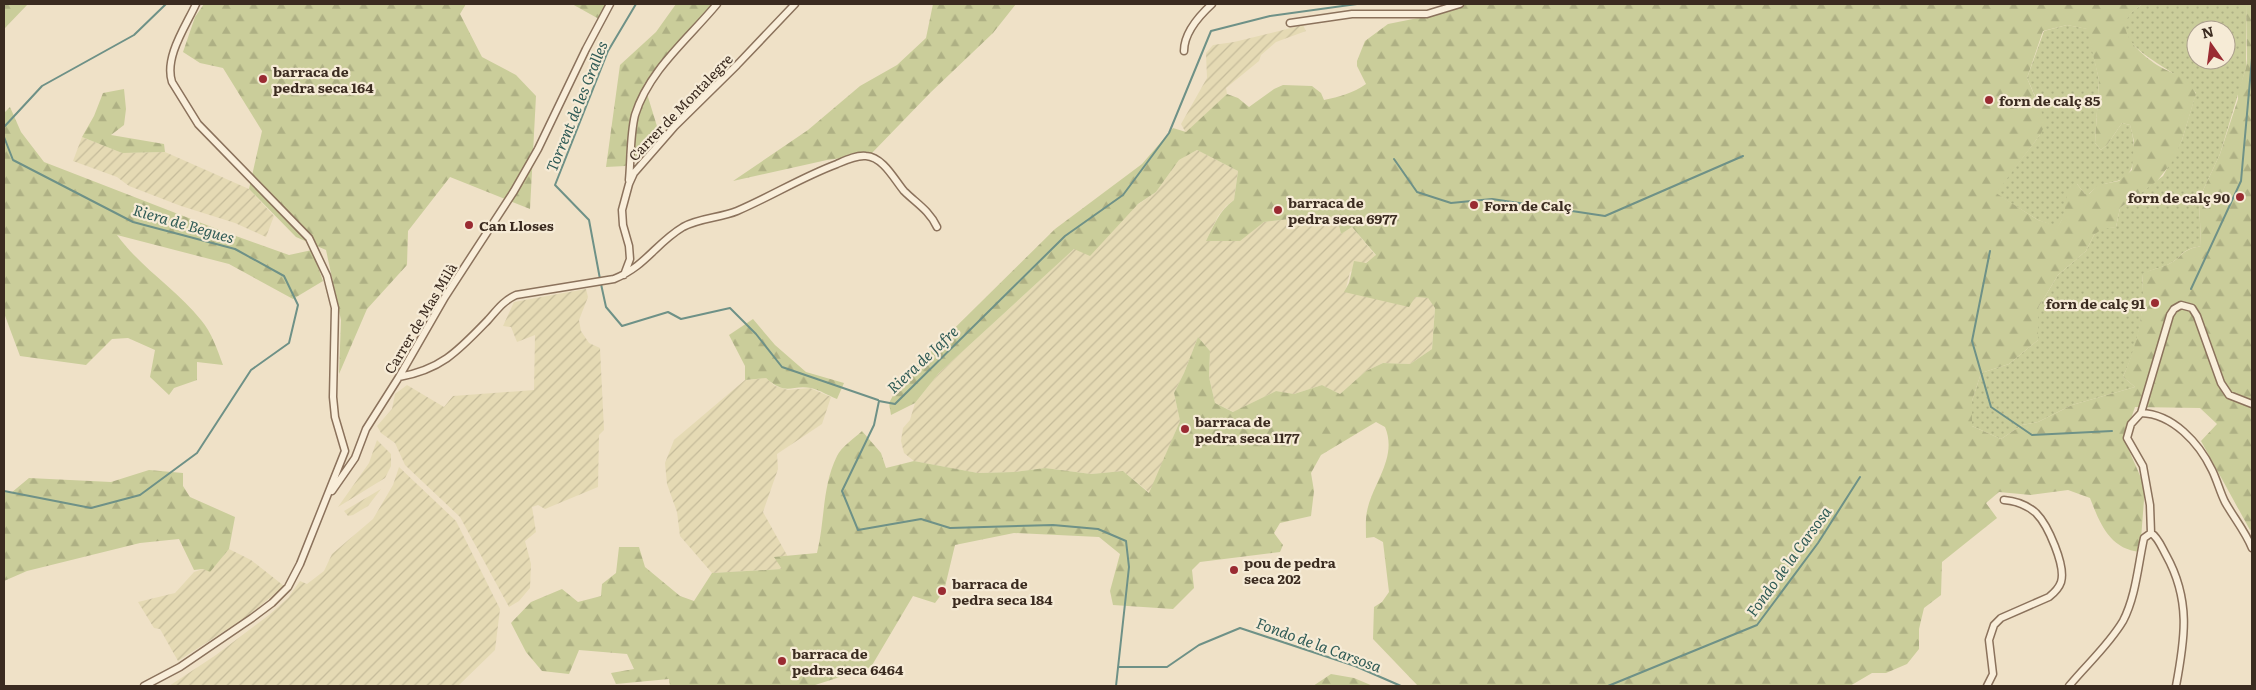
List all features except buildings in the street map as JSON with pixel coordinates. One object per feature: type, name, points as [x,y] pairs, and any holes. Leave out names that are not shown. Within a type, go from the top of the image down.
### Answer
[{"type":"street","points":[[144,686],[180,667],[252,618],[282,592],[300,564],[345,451],[335,417],[333,397],[336,324],[333,293],[309,238],[198,124],[170,76],[172,58],[196,4]]},
{"type":"street","name":"Carrer de Mas Milà","points":[[325,500],[355,458],[366,429],[445,298],[514,191],[538,149],[610,4]]},
{"type":"street","points":[[628,184],[635,117],[641,100],[662,66],[717,4]]},
{"type":"street","name":"Carrer de Montalegre","points":[[624,275],[630,258],[622,217],[628,184],[634,173],[676,126],[738,65],[795,4]]},
{"type":"street","points":[[1184,51],[1189,34],[1201,14],[1212,4]]},
{"type":"street","points":[[1290,23],[1352,14],[1427,14],[1460,4]]},
{"type":"street","points":[[399,377],[421,373],[446,361],[474,334],[503,301],[516,295],[624,275],[642,264],[667,238],[685,226],[736,211],[808,175],[851,158],[865,156],[875,158],[906,192],[928,212],[937,227]]},
{"type":"street","points":[[2176,686],[2183,651],[2185,619],[2183,602],[2170,563],[2156,538],[2151,534],[2150,505],[2143,466],[2127,438],[2131,424],[2141,413],[2170,315],[2174,309],[2181,305],[2192,308],[2197,316],[2225,390],[2238,400],[2252,404]]},
{"type":"street","points":[[2141,413],[2159,416],[2171,422],[2201,450],[2225,501],[2252,548]]},
{"type":"street","points":[[1986,686],[1992,674],[1988,640],[1994,625],[2001,618],[2049,597],[2055,593],[2062,581],[2058,556],[2039,517],[2017,502],[2004,500]]},
{"type":"street","points":[[2069,686],[2099,654],[2124,619],[2136,579],[2144,538],[2151,534]]},
{"type":"shaded area","points":[[1303,25],[1306,31],[1276,42],[1261,55],[1259,61],[1226,88],[1227,94],[1186,133],[1181,124],[1207,78],[1206,53],[1213,45],[1234,42]]},
{"type":"shaded area","points":[[82,137],[122,153],[165,152],[249,189],[274,216],[266,237],[235,223],[181,206],[129,186],[117,177],[73,161]]},
{"type":"shaded area","points":[[1197,150],[1238,171],[1234,200],[1218,216],[1206,241],[1264,222],[1316,216],[1337,217],[1341,234],[1352,227],[1376,256],[1350,272],[1345,292],[1428,298],[1435,307],[1432,349],[1410,364],[1383,363],[1366,371],[1340,394],[1322,385],[1294,394],[1276,391],[1234,412],[1215,403],[1209,377],[1210,351],[1198,337],[1174,393],[1180,421],[1150,493],[1123,471],[1091,474],[1045,468],[1014,472],[978,473],[914,461],[904,453],[901,441],[903,428],[910,420],[915,403],[939,373],[1074,249],[1156,192],[1179,160]]},
{"type":"shaded area","points":[[586,289],[588,297],[579,320],[581,331],[589,343],[600,348],[604,430],[599,435],[598,487],[545,509],[538,505],[532,507],[536,532],[525,541],[531,564],[530,588],[519,601],[509,607],[460,517],[405,465],[395,443],[381,433],[377,426],[392,409],[395,394],[407,385],[444,407],[453,396],[534,390],[535,335],[517,342],[511,327],[503,326],[514,302]]},
{"type":"shaded area","points":[[766,378],[775,386],[788,390],[810,388],[831,397],[822,424],[777,454],[778,469],[763,512],[788,557],[782,569],[712,573],[680,536],[677,512],[667,484],[665,463],[674,440],[745,380]]},
{"type":"shaded area","points":[[377,440],[391,454],[391,466],[385,478],[338,507],[369,463]]},
{"type":"shaded area","points":[[399,467],[456,521],[500,609],[495,650],[458,686],[169,686],[216,655],[269,615],[288,598],[300,581],[307,584],[324,571],[332,554],[373,519],[393,485]]},
{"type":"shaded area","points":[[381,489],[368,506],[353,515],[348,516],[344,511]]},
{"type":"shaded area","points":[[229,549],[251,560],[284,586],[248,616],[178,661],[160,629],[154,628],[138,602],[175,593],[194,572],[203,569],[210,571]]},
{"type":"green space","points":[[4,4],[28,4],[4,29]]},
{"type":"green space","points":[[204,4],[466,4],[460,14],[482,57],[516,75],[536,96],[530,209],[450,177],[408,231],[407,265],[367,309],[339,374],[341,320],[326,250],[296,237],[249,189],[262,131],[223,68],[200,63],[183,52],[195,17]]},
{"type":"green space","points":[[572,4],[608,4],[599,19]]},
{"type":"green space","points":[[676,4],[714,4],[644,84],[660,136],[625,166],[606,167],[620,65],[656,32]]},
{"type":"green space","points":[[933,4],[1016,4],[993,33],[930,93],[871,154],[827,160],[733,181],[808,130],[860,86],[897,65],[926,38]]},
{"type":"green space","points":[[1444,4],[2143,4],[2127,20],[2128,36],[2133,44],[2148,58],[2189,82],[2196,94],[2182,140],[2172,162],[2157,181],[2120,208],[2116,227],[2102,229],[2094,235],[2086,251],[2058,275],[2038,308],[2038,340],[2009,364],[1981,373],[1972,401],[1972,426],[2001,439],[2022,425],[2038,422],[2072,405],[2135,387],[2123,377],[2139,327],[2143,301],[2142,274],[2169,264],[2186,251],[2201,246],[2199,199],[2220,154],[2238,99],[2238,92],[2247,59],[2246,4],[2252,4],[2252,529],[2250,530],[2201,441],[2217,424],[2200,408],[2135,407],[2124,439],[2145,487],[2140,552],[2121,546],[2108,534],[2102,526],[2090,498],[2068,490],[2031,495],[1999,492],[1986,503],[1997,518],[1942,562],[1941,595],[1924,608],[1919,629],[1919,649],[1907,664],[1886,673],[1872,673],[1850,686],[1418,686],[1373,639],[1374,607],[1382,602],[1389,592],[1383,542],[1374,537],[1366,538],[1367,511],[1384,467],[1389,448],[1385,427],[1376,422],[1321,455],[1311,473],[1314,491],[1311,516],[1280,523],[1274,533],[1283,545],[1280,552],[1200,562],[1192,570],[1194,588],[1173,609],[1113,605],[1110,591],[1120,554],[1099,537],[1014,533],[955,545],[944,591],[935,603],[913,596],[871,667],[812,686],[670,686],[669,679],[616,684],[611,673],[634,669],[627,654],[579,650],[569,674],[542,671],[526,652],[511,623],[531,602],[562,589],[578,602],[601,596],[602,584],[616,573],[619,547],[639,547],[645,567],[680,596],[694,601],[712,573],[782,569],[774,557],[817,553],[826,491],[832,467],[842,449],[862,431],[881,453],[886,468],[914,461],[978,473],[1014,472],[1045,468],[1091,474],[1123,471],[1149,493],[1180,421],[1174,393],[1198,337],[1210,351],[1209,377],[1215,403],[1233,412],[1276,391],[1294,394],[1322,385],[1340,394],[1366,371],[1383,363],[1410,364],[1432,349],[1435,308],[1428,298],[1415,297],[1409,307],[1344,292],[1349,283],[1354,261],[1366,263],[1376,255],[1352,227],[1341,234],[1337,217],[1316,216],[1264,222],[1240,241],[1206,241],[1214,224],[1234,200],[1238,171],[1197,150],[1179,160],[1156,192],[1138,204],[1090,256],[1074,249],[939,373],[915,403],[891,415],[889,403],[901,381],[1055,229],[1142,164],[1173,128],[1186,132],[1227,94],[1238,98],[1249,107],[1274,89],[1283,85],[1312,86],[1321,93],[1324,100],[1351,92],[1366,84],[1357,66],[1357,61],[1365,41],[1388,24],[1428,16]],"holes":[[[2067,25],[2087,29],[2099,80],[2095,143],[2101,150],[2107,145],[2122,123],[2130,125],[2134,141],[2132,170],[2119,181],[2098,185],[2089,194],[2085,194],[2077,184],[2073,183],[2058,226],[2038,220],[1996,193],[2040,135],[2046,123],[2027,78],[2043,31]]]},
{"type":"green space","points":[[2143,4],[2246,4],[2246,68],[2220,154],[2199,199],[2201,246],[2189,249],[2169,264],[2142,275],[2143,301],[2140,327],[2123,377],[2135,387],[2072,405],[2038,422],[2022,425],[2001,439],[1972,426],[1972,401],[1981,373],[2009,364],[2038,340],[2038,308],[2058,275],[2086,251],[2094,235],[2102,228],[2116,227],[2120,208],[2163,176],[2182,140],[2196,93],[2175,74],[2143,53],[2131,41],[2124,29],[2128,17]]},
{"type":"green space","points":[[2067,25],[2088,29],[2099,80],[2095,143],[2101,150],[2107,145],[2122,123],[2130,125],[2134,157],[2133,165],[2124,178],[2099,186],[2089,194],[2085,194],[2077,184],[2071,186],[2063,218],[2058,227],[2038,220],[1995,193],[2040,135],[2035,96],[2027,78],[2044,31]]},
{"type":"green space","points":[[124,89],[126,109],[124,125],[111,135],[164,144],[165,152],[122,153],[82,137],[94,116],[103,93]]},
{"type":"green space","points":[[10,107],[21,132],[44,162],[289,255],[312,250],[323,281],[293,299],[229,264],[117,235],[126,247],[181,298],[201,320],[211,336],[223,365],[197,362],[197,380],[174,388],[169,395],[150,377],[155,350],[128,338],[112,339],[86,365],[20,356],[4,313],[4,113]]},
{"type":"green space","points":[[753,319],[775,345],[806,372],[844,383],[837,399],[811,388],[789,389],[779,387],[766,378],[745,380],[745,366],[729,335]]},
{"type":"green space","points":[[149,470],[183,473],[183,486],[190,497],[235,517],[229,549],[210,572],[203,569],[194,570],[179,539],[140,543],[27,571],[4,581],[4,492],[11,493],[29,478],[111,482]]},
{"type":"green space","points":[[1331,674],[1354,678],[1373,686],[1313,686]]},
{"type":"waterway","name":"Riera de Begues","points":[[4,127],[42,86],[134,35],[166,4]]},
{"type":"waterway","name":"Torrent de les Gralles","points":[[600,279],[589,220],[555,185],[608,51],[636,4]]},
{"type":"waterway","name":"Riera de Jafre","points":[[1116,686],[1129,567],[1126,541],[1098,529],[1053,525],[950,528],[921,519],[858,530],[842,491],[874,425],[879,401],[895,404],[1065,236],[1123,195],[1169,133],[1211,31],[1270,16],[1357,4]]},
{"type":"waterway","points":[[2191,289],[2241,181],[2252,58]]},
{"type":"waterway","name":"Riera de Begues","points":[[4,137],[13,160],[133,222],[235,249],[284,276],[298,305],[289,343],[251,370],[197,453],[140,495],[91,508],[4,491]]},
{"type":"waterway","points":[[1394,159],[1417,192],[1451,203],[1492,199],[1605,216],[1743,156]]},
{"type":"waterway","points":[[1990,251],[1972,341],[1991,407],[2032,435],[2112,431]]},
{"type":"waterway","name":"Torrent de les Gralles","points":[[601,284],[606,307],[622,326],[668,312],[681,319],[730,308],[756,334],[782,367],[878,400]]},
{"type":"waterway","name":"Fondo de la Carsosa","points":[[1608,686],[1757,625],[1818,543],[1860,477]]},
{"type":"waterway","name":"Fondo de la Carsosa","points":[[1119,667],[1167,667],[1199,645],[1240,628],[1355,666],[1401,686]]},
{"type":"place","name":"barraca de pedra seca 164","points":[[263,79]]},
{"type":"place","name":"forn de calç 85","points":[[1989,100]]},
{"type":"place","name":"forn de calç 90","points":[[2240,197]]},
{"type":"place","name":"Forn de Calç","points":[[1474,205]]},
{"type":"place","name":"barraca de pedra seca 6977","points":[[1278,210]]},
{"type":"place","name":"Can Lloses","points":[[469,225]]},
{"type":"place","name":"forn de calç 91","points":[[2155,303]]},
{"type":"place","name":"barraca de pedra seca 1177","points":[[1185,429]]},
{"type":"place","name":"pou de pedra seca 202","points":[[1234,570]]},
{"type":"place","name":"barraca de pedra seca 184","points":[[942,591]]},
{"type":"place","name":"barraca de pedra seca 6464","points":[[782,661]]}]
